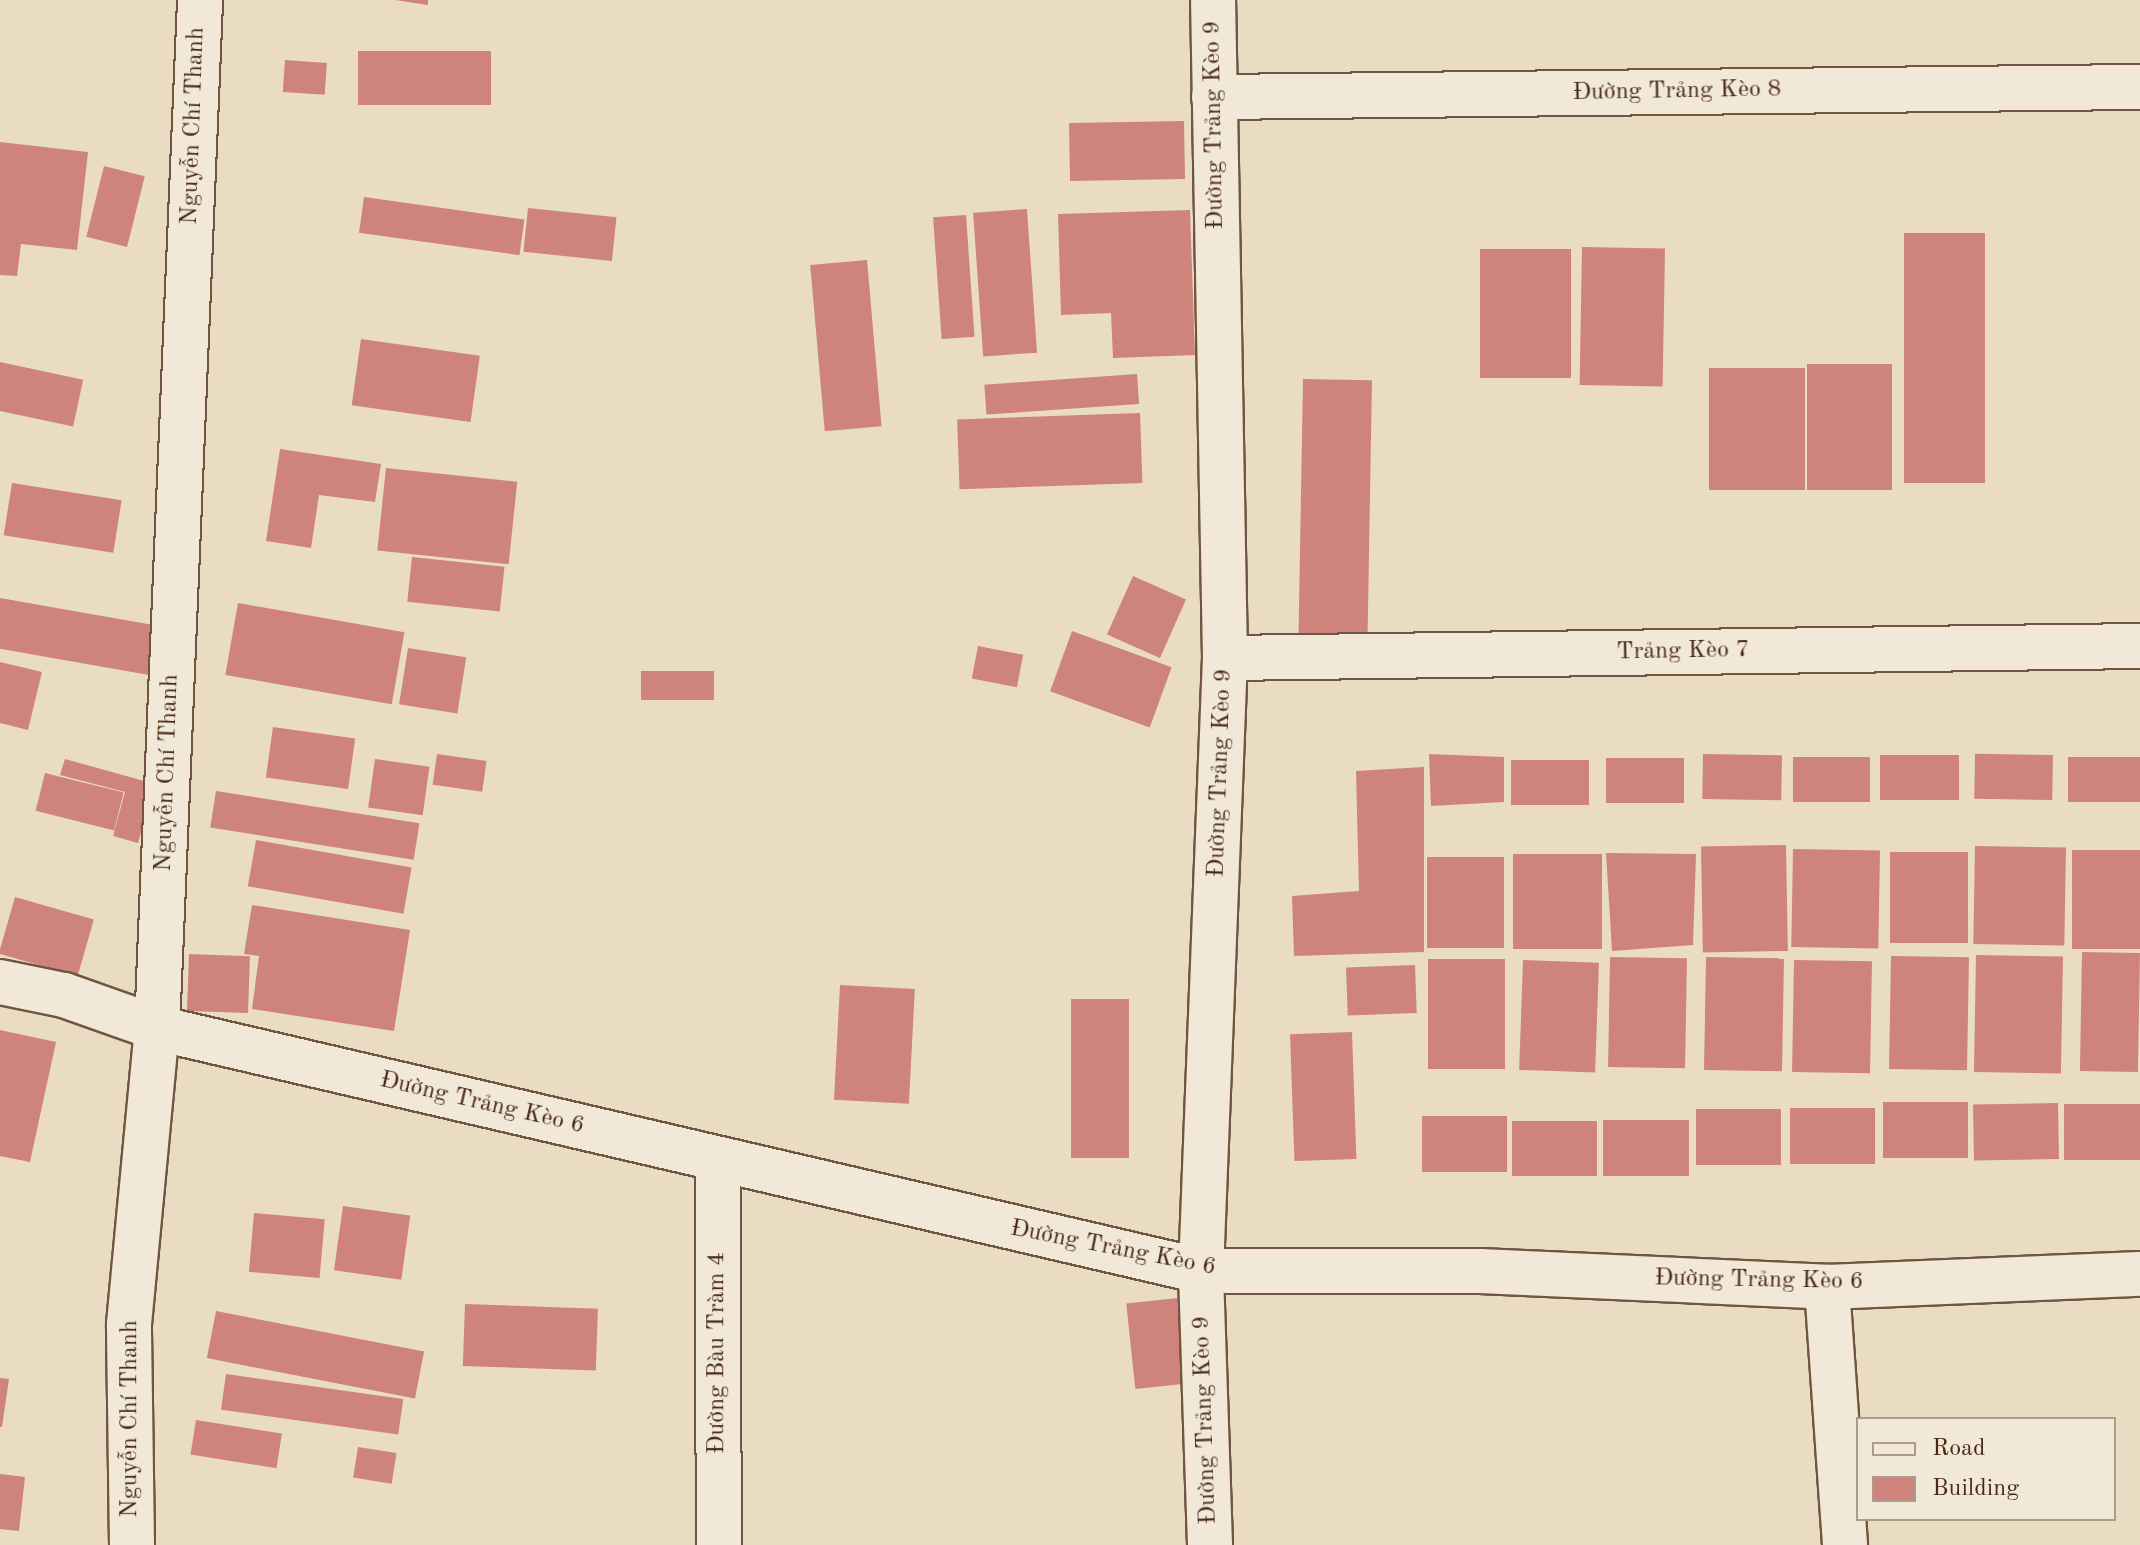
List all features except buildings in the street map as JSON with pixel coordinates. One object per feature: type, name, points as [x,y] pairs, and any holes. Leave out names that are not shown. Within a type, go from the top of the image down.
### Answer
[{"type":"street","name":"Nguyễn Chí Thanh","points":[[132,1545],[129,1324],[157,1028],[200,0]]},
{"type":"street","name":"Đường Trảng Kèo 9","points":[[1210,1545],[1201,1271],[1225,658],[1213,0]]},
{"type":"street","name":"Đường Trảng Kèo 8","points":[[1214,97],[2140,87]]},
{"type":"street","name":"Trảng Kèo 7","points":[[1225,658],[2140,646]]},
{"type":"street","name":"Đường Trảng Kèo 6","points":[[0,982],[64,995],[157,1028],[1201,1271],[1480,1271],[1827,1287],[2140,1274]]},
{"type":"street","name":"Đường Bàu Tràm 4","points":[[718,1160],[719,1545]]},
{"type":"street","points":[[1827,1287],[1845,1545]]}]
